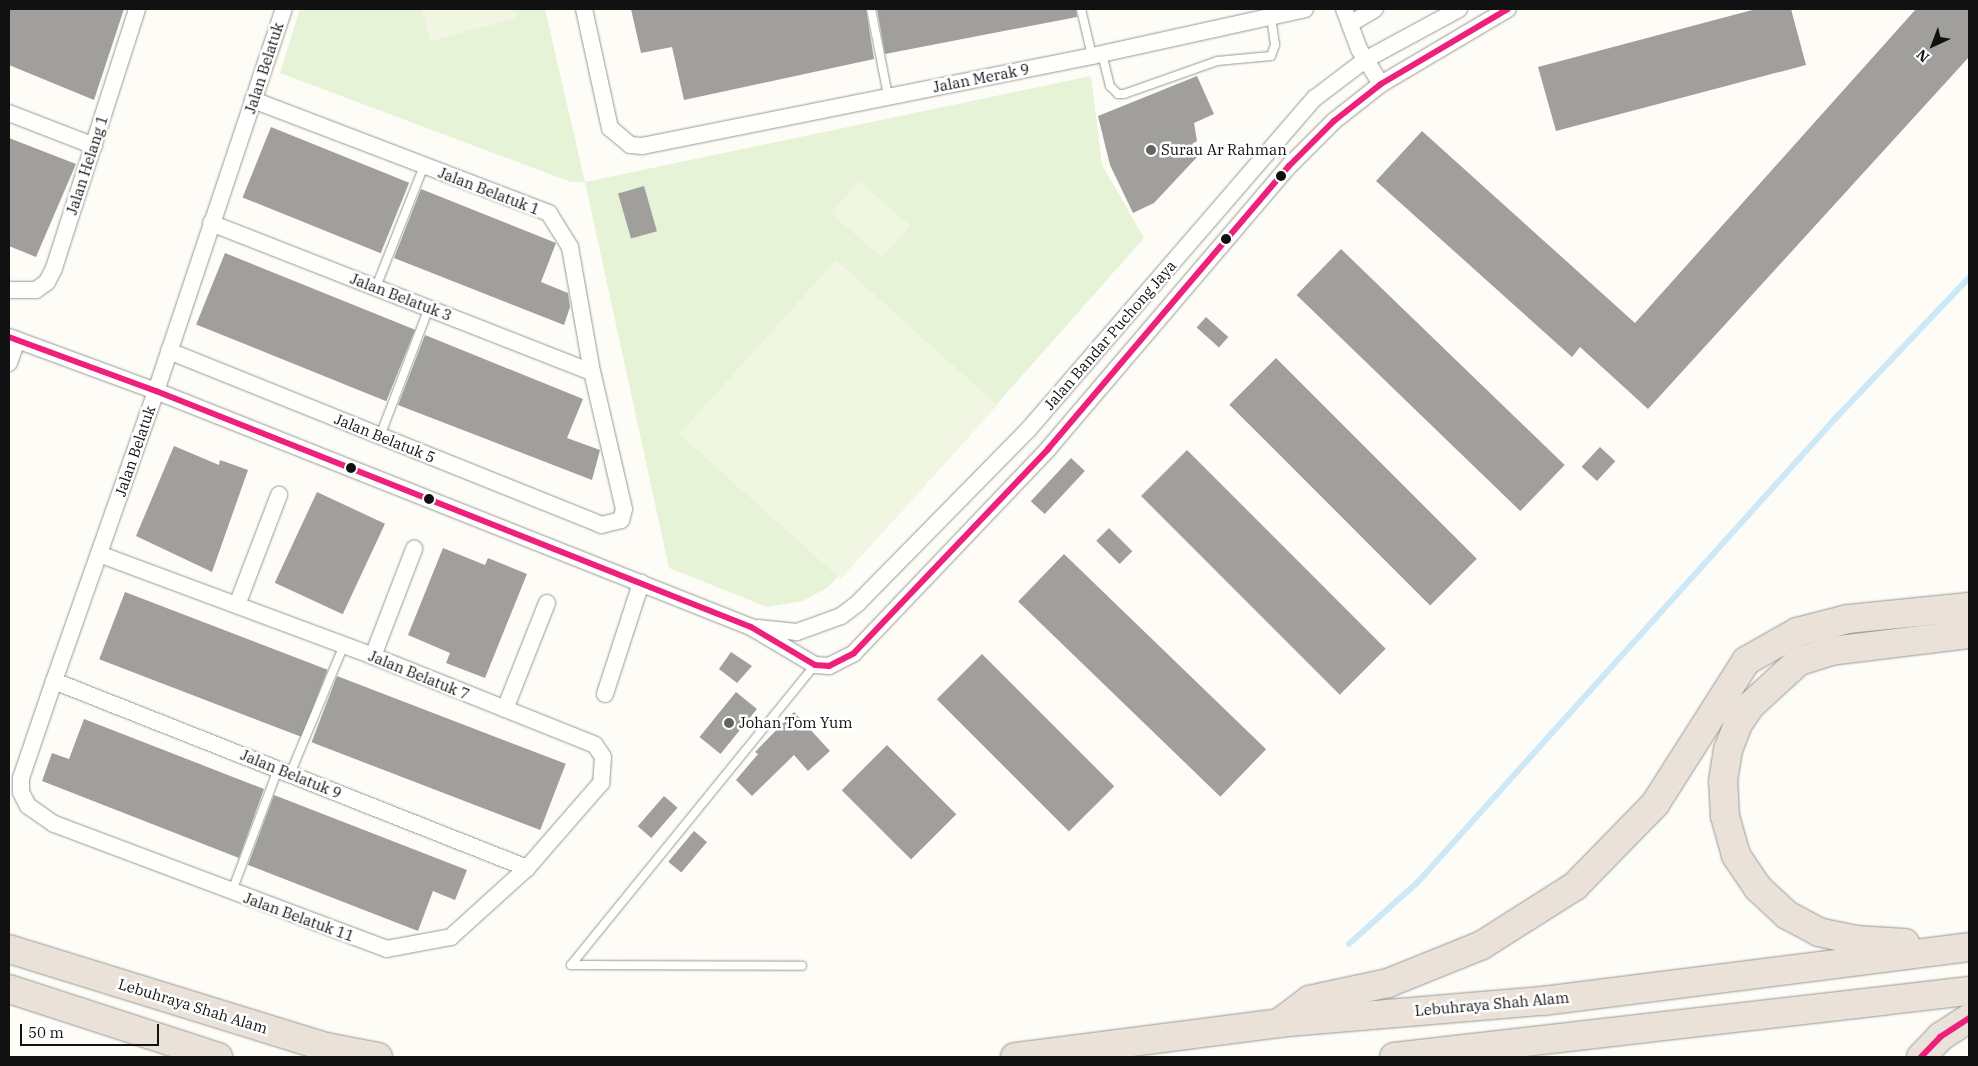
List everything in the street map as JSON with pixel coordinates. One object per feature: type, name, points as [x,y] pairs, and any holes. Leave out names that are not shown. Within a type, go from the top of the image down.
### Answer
[{"type":"highway","points":[[1279,1024],[1309,1000],[1388,983],[1482,945],[1575,886],[1655,804],[1746,661],[1797,632],[1848,619],[1969,606]]},
{"type":"highway","points":[[1941,950],[1819,932],[1787,915],[1758,888],[1736,855],[1725,816],[1723,781],[1738,724],[1751,705],[1799,661],[1831,651],[1969,634]]},
{"type":"highway","name":"Lebuhraya Shah Alam","points":[[1015,1057],[1279,1024],[1543,1001],[1969,947]]},
{"type":"highway","name":"Lebuhraya Shah Alam","points":[[9,949],[326,1047],[378,1057]]},
{"type":"highway","points":[[9,989],[218,1057]]},
{"type":"highway","points":[[1394,1057],[1969,990]]},
{"type":"highway","points":[[1921,1057],[1940,1037],[1969,1018]]},
{"type":"street","name":"Jalan Helang 1","points":[[9,290],[36,290],[47,282],[94,146],[137,9]]},
{"type":"street","name":"Jalan Belatuk","points":[[54,824],[28,806],[21,792],[20,778],[156,391],[284,9]]},
{"type":"street","name":"Jalan Merak 9","points":[[584,9],[610,128],[630,145],[656,144],[1097,55],[1305,9]]},
{"type":"street","points":[[1344,9],[1365,60],[1380,84]]},
{"type":"street","points":[[1350,24],[1375,9]]},
{"type":"street","name":"Jalan Bandar Puchong Jaya","points":[[751,627],[797,632],[841,616],[858,602],[1028,430],[1316,98],[1365,60],[1459,9]]},
{"type":"street","name":"Jalan Bandar Puchong Jaya","points":[[13,338],[156,391],[751,627],[815,665],[841,662],[854,653],[1083,410],[1289,166],[1334,121],[1380,84],[1508,9]]},
{"type":"street","name":"Jalan Belatuk 1","points":[[253,100],[548,213],[570,247],[592,372],[624,509],[621,520],[601,525]]},
{"type":"street","points":[[9,113],[94,146]]},
{"type":"street","name":"Jalan Belatuk 3","points":[[211,223],[592,372]]},
{"type":"street","points":[[9,363],[13,338]]},
{"type":"street","name":"Jalan Belatuk 5","points":[[169,351],[601,525]]},
{"type":"street","points":[[237,605],[279,495]]},
{"type":"street","points":[[373,656],[414,549]]},
{"type":"street","name":"Jalan Belatuk 7","points":[[99,554],[373,656],[594,745],[603,757],[600,783],[527,868]]},
{"type":"street","points":[[604,694],[640,583]]},
{"type":"street","points":[[505,709],[547,603]]},
{"type":"street","name":"Jalan Belatuk 9","points":[[54,681],[527,868]]},
{"type":"street","name":"Jalan Belatuk 11","points":[[54,824],[231,893],[387,949],[451,937],[527,868]]},
{"type":"lane","points":[[871,9],[888,96]]},
{"type":"lane","points":[[1082,9],[1097,55],[1113,91],[1124,94],[1217,61],[1271,56],[1275,45],[1271,16]]},
{"type":"lane","points":[[376,287],[424,166]]},
{"type":"lane","points":[[380,436],[429,308]]},
{"type":"lane","points":[[231,893],[284,771],[344,645]]},
{"type":"lane","points":[[802,966],[571,965],[815,665]]},
{"type":"green space","points":[[300,9],[545,9],[585,182],[571,182],[280,73]]},
{"type":"green space","points":[[422,9],[515,9],[518,18],[430,41]]},
{"type":"green space","points":[[1091,76],[1102,165],[1144,238],[902,511],[828,587],[803,601],[767,607],[669,568],[585,182]]},
{"type":"green space","points":[[859,181],[910,226],[882,258],[831,213]]},
{"type":"green space","points":[[836,260],[997,405],[841,579],[679,434]]},
{"type":"building","points":[[9,9],[124,9],[94,100],[9,65]]},
{"type":"building","points":[[631,9],[866,9],[874,59],[684,100],[672,47],[641,53]]},
{"type":"building","points":[[877,9],[1076,9],[1077,17],[885,54]]},
{"type":"building","points":[[1756,9],[1791,9],[1806,65],[1556,131],[1538,67]]},
{"type":"building","points":[[1916,9],[1969,9],[1969,57],[1648,409],[1580,347],[1572,357],[1376,181],[1422,131],[1635,323]]},
{"type":"building","name":"Surau Ar Rahman","points":[[1197,76],[1214,114],[1194,123],[1197,141],[1192,144],[1198,156],[1154,203],[1133,213],[1110,165],[1098,116]]},
{"type":"building","points":[[271,127],[409,183],[381,253],[243,197]]},
{"type":"building","points":[[9,138],[76,164],[36,257],[9,246]]},
{"type":"building","points":[[644,186],[657,231],[631,239],[618,193]]},
{"type":"building","points":[[421,189],[556,243],[541,282],[568,293],[570,307],[564,325],[394,258]]},
{"type":"building","points":[[1341,249],[1565,465],[1520,511],[1297,295]]},
{"type":"building","points":[[225,253],[415,330],[386,401],[196,324]]},
{"type":"building","points":[[1206,317],[1228,337],[1219,347],[1197,327]]},
{"type":"building","points":[[425,335],[583,399],[567,438],[600,450],[592,480],[398,405]]},
{"type":"building","points":[[1276,358],[1477,559],[1430,605],[1229,405]]},
{"type":"building","points":[[174,446],[219,465],[220,460],[248,470],[212,572],[136,536]]},
{"type":"building","points":[[1600,447],[1615,461],[1597,481],[1582,467]]},
{"type":"building","points":[[1187,450],[1386,649],[1340,695],[1141,496]]},
{"type":"building","points":[[1071,458],[1085,471],[1045,514],[1031,501]]},
{"type":"building","points":[[317,492],[385,524],[343,614],[275,583]]},
{"type":"building","points":[[1109,528],[1132,551],[1120,564],[1096,541]]},
{"type":"building","points":[[443,548],[485,565],[488,558],[527,574],[485,678],[446,663],[450,653],[408,635]]},
{"type":"building","points":[[1064,554],[1266,749],[1220,797],[1018,601]]},
{"type":"building","points":[[125,592],[328,670],[302,737],[99,659]]},
{"type":"building","points":[[731,652],[752,666],[737,683],[719,669]]},
{"type":"building","points":[[982,654],[1114,786],[1069,831],[937,699]]},
{"type":"building","points":[[337,676],[566,764],[540,830],[312,742]]},
{"type":"building","name":"Johan Tom Yum","points":[[736,692],[757,709],[720,754],[699,737]]},
{"type":"building","points":[[794,712],[830,751],[808,771],[794,755],[752,796],[736,780],[758,754],[755,752]]},
{"type":"building","points":[[84,719],[264,789],[239,858],[42,781],[52,753],[69,759]]},
{"type":"building","points":[[887,745],[956,814],[911,860],[842,790]]},
{"type":"building","points":[[274,795],[467,870],[455,900],[433,891],[418,931],[248,865]]},
{"type":"building","points":[[664,796],[678,808],[651,838],[638,826]]},
{"type":"building","points":[[694,831],[707,842],[681,873],[668,862]]},
{"type":"waterway","points":[[1349,944],[1417,883],[1835,419],[1969,278]]},
{"type":"transit line","points":[[9,337],[156,391],[751,627],[815,665],[829,666],[854,653],[1048,449],[1289,166],[1334,121],[1381,84],[1508,9]]},
{"type":"transit line","points":[[1921,1057],[1940,1037],[1969,1018]]},
{"type":"place","name":"Surau Ar Rahman","points":[[1151,150]]},
{"type":"place","name":"Johan Tom Yum","points":[[729,723]]}]
